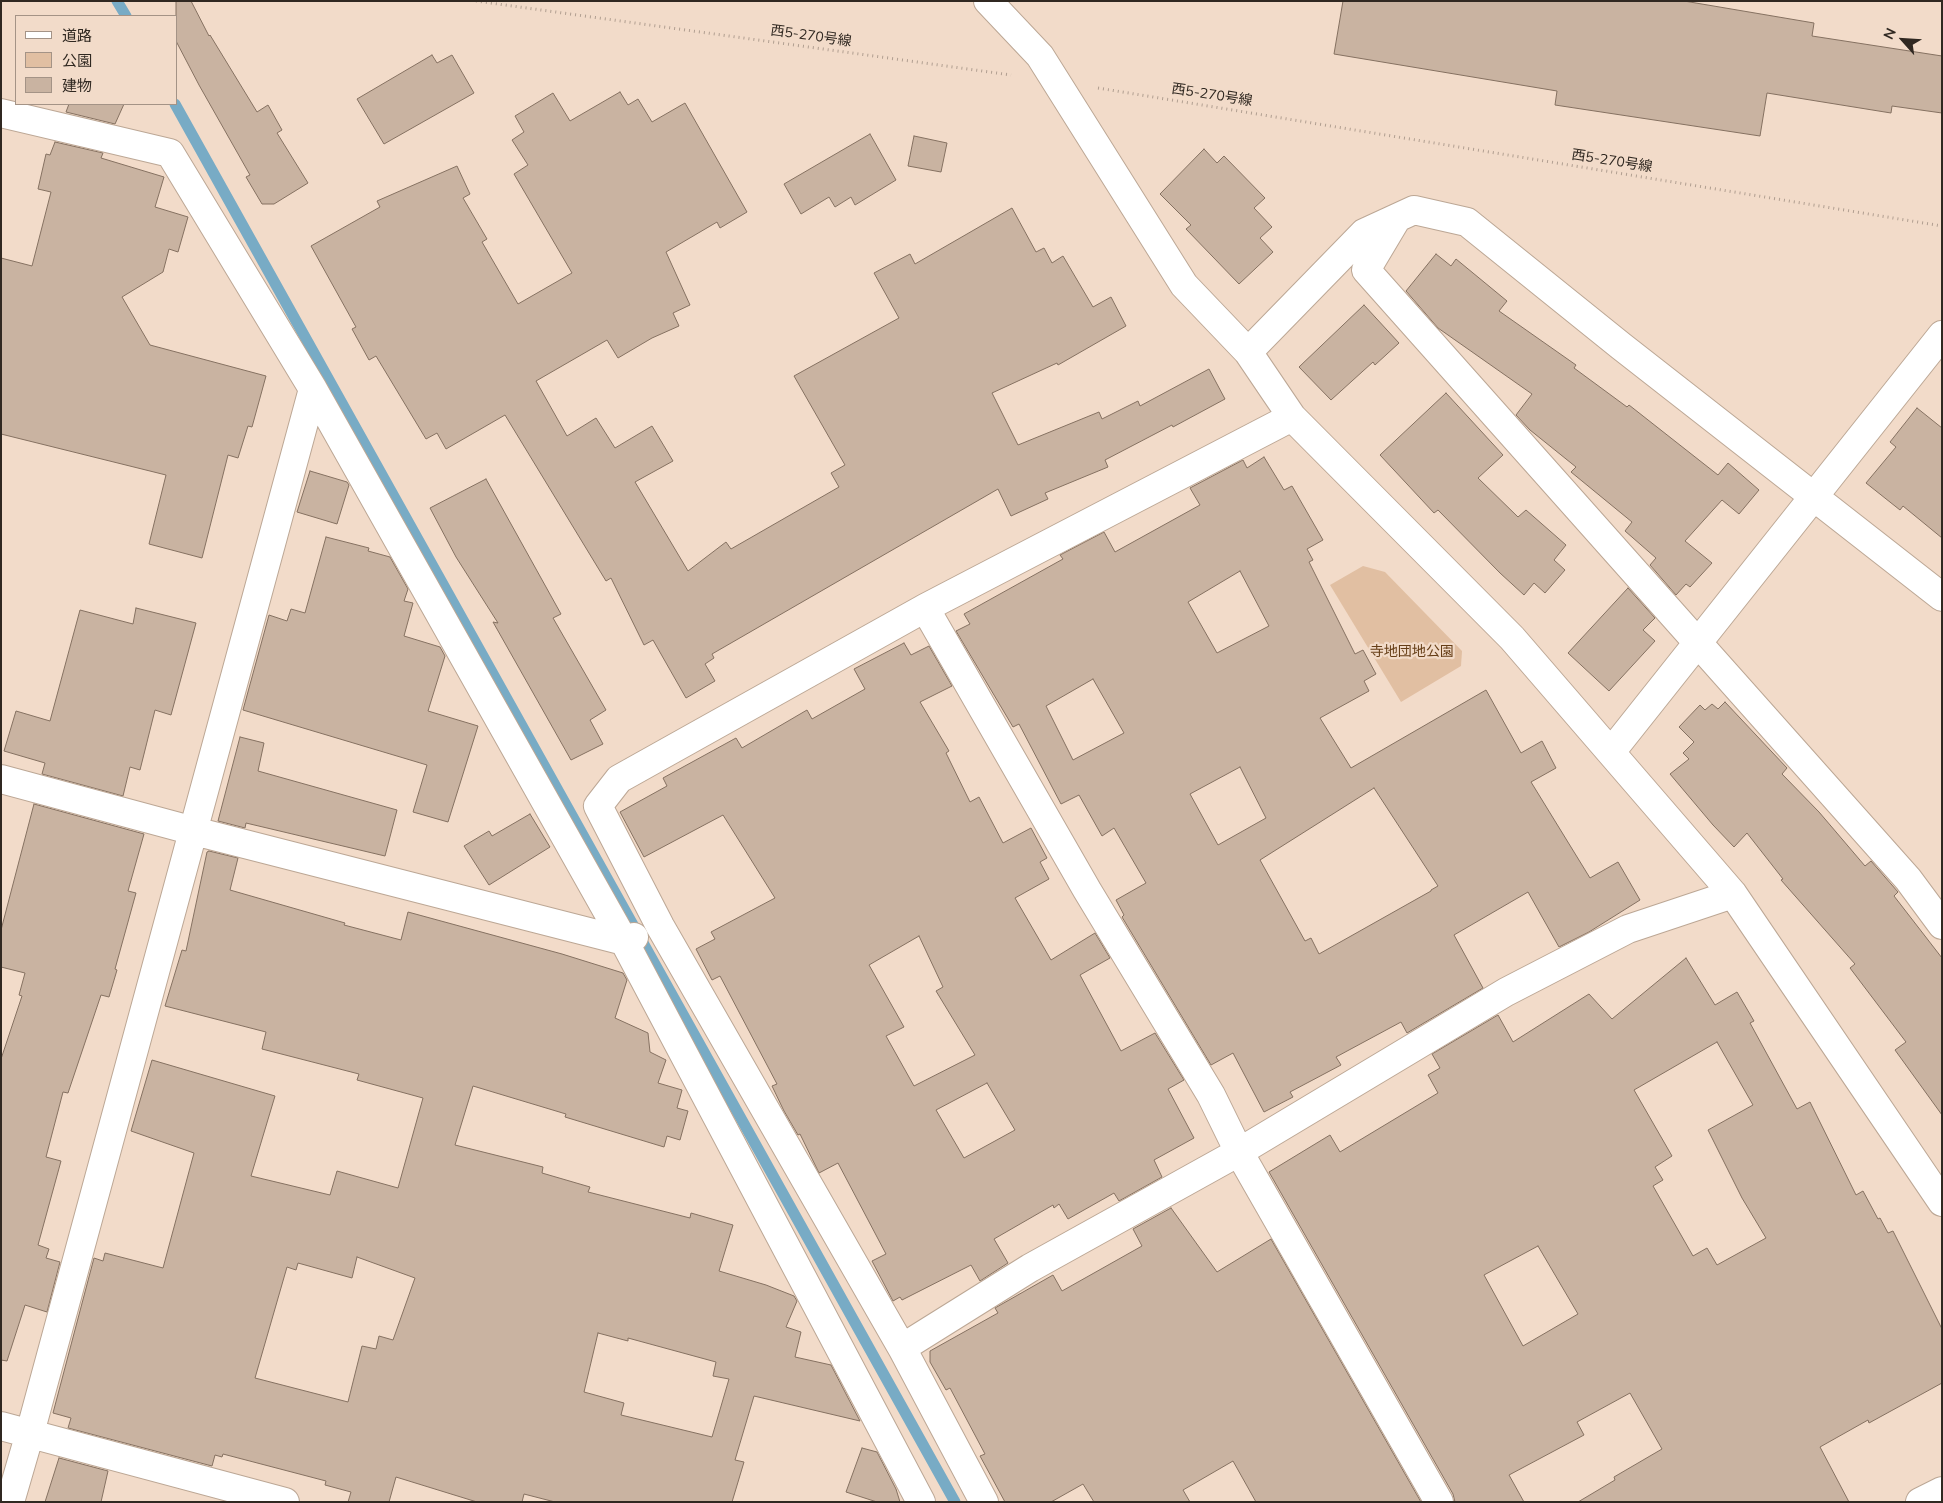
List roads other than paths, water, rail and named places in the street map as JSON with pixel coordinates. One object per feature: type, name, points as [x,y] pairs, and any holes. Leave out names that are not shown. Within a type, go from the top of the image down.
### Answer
[{"type":"street","points":[[988,1],[1040,56],[1184,285],[1248,352],[1292,417],[1512,638],[1733,894],[1942,1202]]},
{"type":"street","points":[[1,113],[170,153],[313,389],[624,941],[921,1502]]},
{"type":"street","points":[[1248,352],[1364,233],[1414,210],[1467,222],[1621,346],[1942,597]]},
{"type":"street","points":[[1397,218],[1366,270],[1908,878],[1942,925]]},
{"type":"street","points":[[1611,752],[1942,335]]},
{"type":"street","points":[[10,1502],[313,389]]},
{"type":"street","points":[[984,1502],[902,1348],[660,926],[598,806],[619,779],[925,608],[1292,417]]},
{"type":"street","points":[[925,608],[1082,882],[1211,1095],[1238,1152],[1439,1502]]},
{"type":"street","points":[[1,780],[624,941],[660,926]]},
{"type":"street","points":[[902,1348],[1030,1268],[1238,1152],[1506,992],[1628,929],[1733,894]]},
{"type":"street","points":[[1,1426],[285,1502]]},
{"type":"street","points":[[1920,1502],[1942,1491]]},
{"type":"waterway","points":[[117,1],[125,15]]},
{"type":"waterway","points":[[176,105],[955,1502]]},
{"type":"park label","name":"寺地団地公園","points":[[1412,652]]}]
